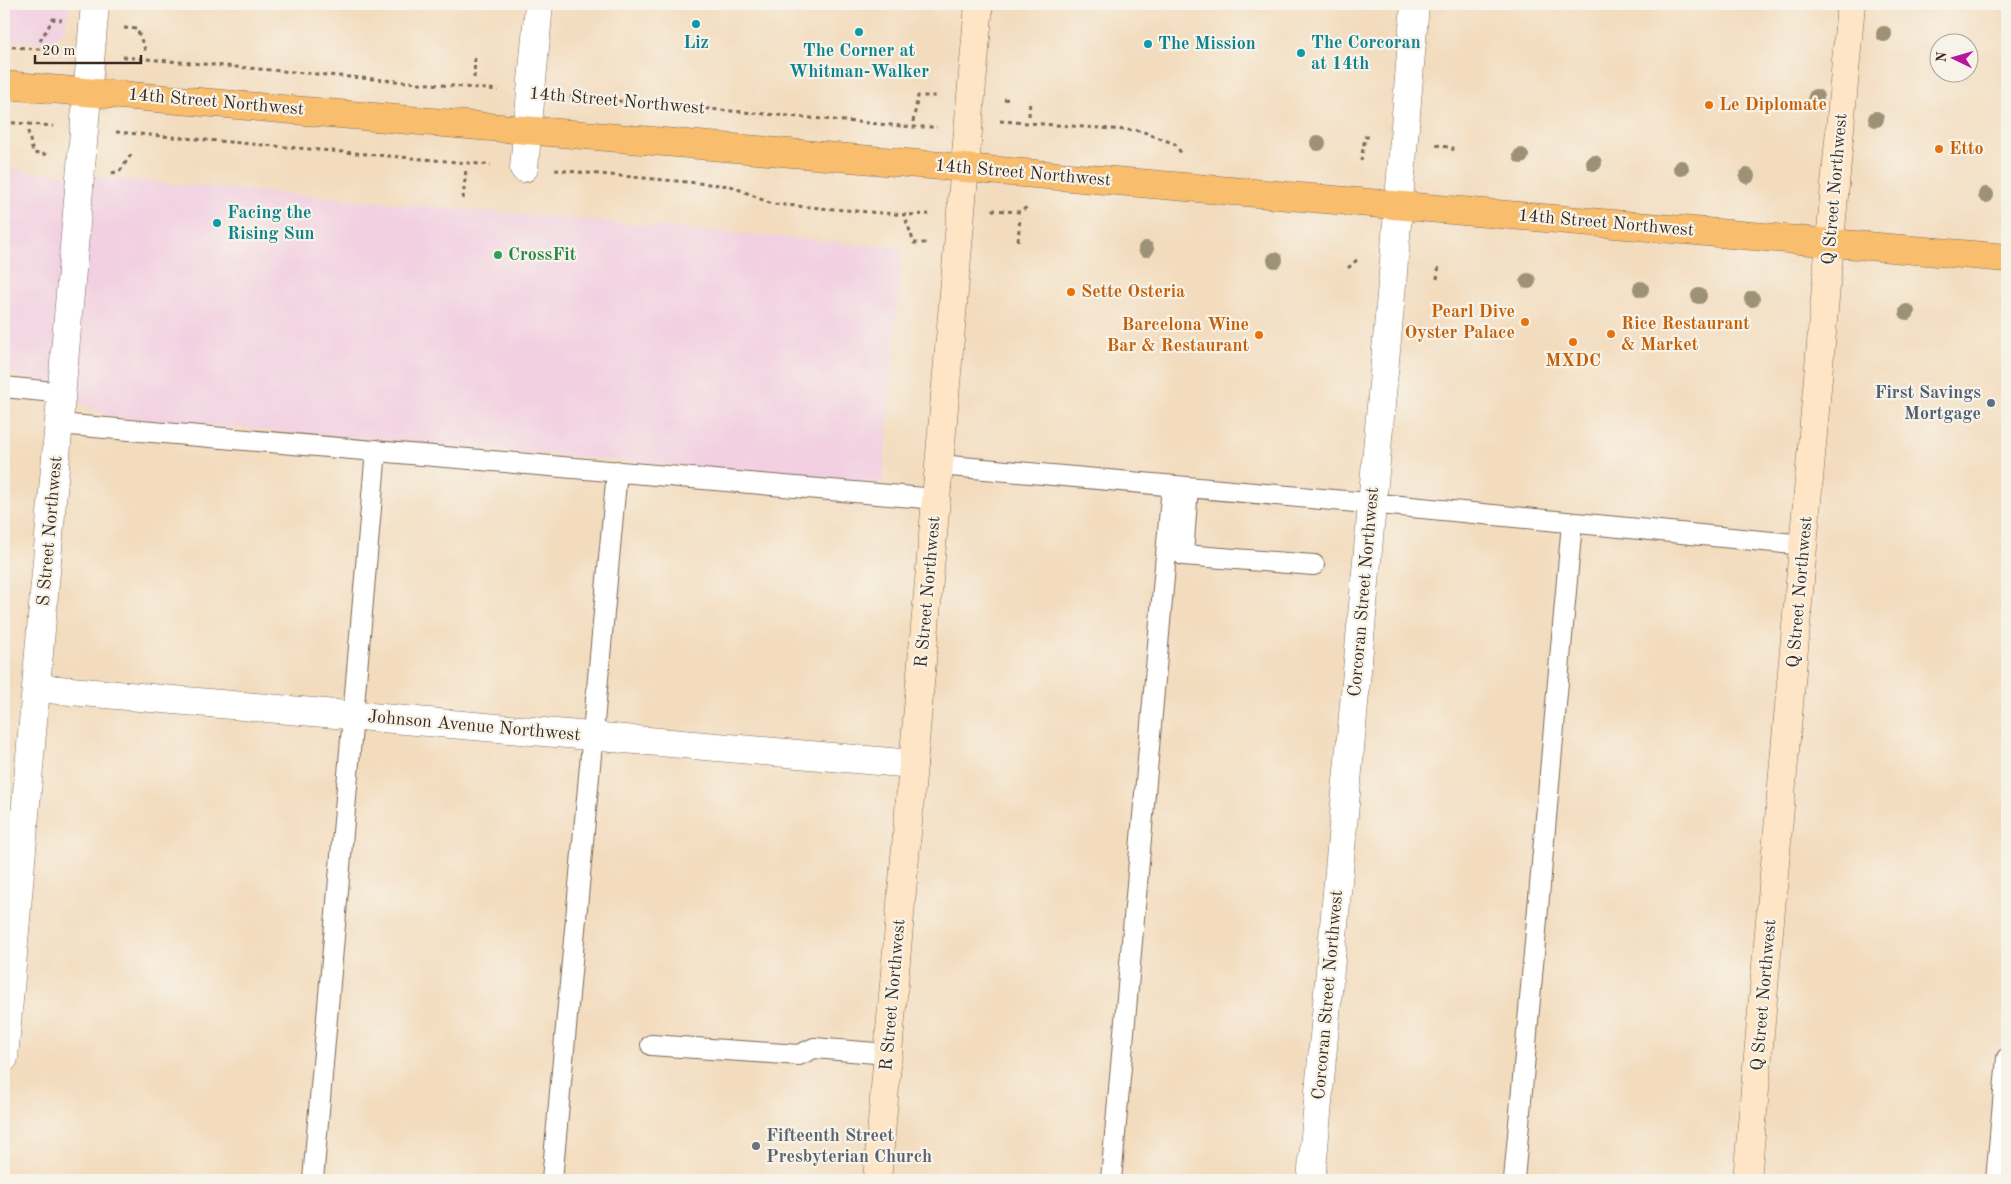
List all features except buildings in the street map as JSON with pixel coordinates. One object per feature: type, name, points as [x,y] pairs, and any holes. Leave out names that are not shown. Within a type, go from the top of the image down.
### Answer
[{"type":"main road","name":"R Street Northwest","points":[[877,1180],[979,4]]},
{"type":"main road","name":"Q Street Northwest","points":[[1748,1180],[1851,4]]},
{"type":"main road","name":"14th Street Northwest","points":[[4,84],[2007,258]]},
{"type":"street","name":"S Street Northwest","points":[[4,1058],[63,393],[95,4]]},
{"type":"street","points":[[524,168],[539,4]]},
{"type":"street","name":"Corcoran Street Northwest","points":[[1311,1180],[1415,4]]},
{"type":"street","name":"Johnson Avenue Northwest","points":[[36,688],[913,764]]},
{"type":"lane","points":[[4,387],[63,393]]},
{"type":"lane","points":[[60,424],[936,499]]},
{"type":"lane","points":[[313,1180],[376,450]]},
{"type":"lane","points":[[939,465],[1372,503],[1804,545]]},
{"type":"lane","points":[[552,1180],[617,471]]},
{"type":"lane","points":[[1180,486],[1183,555],[1314,565]]},
{"type":"lane","points":[[1111,1180],[1180,486]]},
{"type":"lane","points":[[1514,1180],[1572,522]]},
{"type":"lane","points":[[651,1045],[799,1055],[814,1048],[888,1054]]},
{"type":"lane","points":[[1996,1180],[2007,1058]]},
{"type":"path","points":[[40,41],[53,19]]},
{"type":"path","points":[[121,27],[137,29],[146,52]]},
{"type":"path","name":"14th Street Northwest","points":[[4,46],[912,127],[1000,120],[1141,131],[1175,144],[1205,189]]},
{"type":"path","points":[[474,78],[475,54]]},
{"type":"path","points":[[913,122],[918,96],[947,97]]},
{"type":"path","points":[[1029,116],[1030,100]]},
{"type":"path","points":[[4,122],[731,186],[772,204],[922,215]]},
{"type":"path","points":[[28,131],[33,153],[54,155]]},
{"type":"path","points":[[1361,161],[1365,137],[1379,138]]},
{"type":"path","points":[[1428,144],[1453,148],[1452,154]]},
{"type":"path","points":[[120,171],[132,153]]},
{"type":"path","points":[[463,199],[466,169]]},
{"type":"path","points":[[1018,241],[1020,217]]},
{"type":"path","points":[[906,220],[914,243],[928,243]]},
{"type":"path","points":[[1348,268],[1358,259]]},
{"type":"path","points":[[1437,279],[1439,264]]},
{"type":"shaded area","points":[[4,4],[70,4],[64,32],[53,41],[44,43],[9,41],[4,38]]},
{"type":"shaded area","points":[[4,169],[902,248],[883,483],[110,417],[4,371]]},
{"type":"place","name":"Liz","points":[[696,24]]},
{"type":"place","name":"The Corner at Whitman-Walker","points":[[859,32]]},
{"type":"place","name":"The Mission","points":[[1148,44]]},
{"type":"place","name":"The Corcoran at 14th","points":[[1301,53]]},
{"type":"place","name":"Le Diplomate","points":[[1709,105]]},
{"type":"place","name":"Etto","points":[[1939,149]]},
{"type":"place","name":"Facing the Rising Sun","points":[[217,223]]},
{"type":"place","name":"CrossFit","points":[[498,255]]},
{"type":"place","name":"Sette Osteria","points":[[1071,292]]},
{"type":"place","name":"Pearl Dive Oyster Palace","points":[[1525,322]]},
{"type":"place","name":"Rice Restaurant & Market","points":[[1611,334]]},
{"type":"place","name":"Barcelona Wine Bar & Restaurant","points":[[1259,335]]},
{"type":"place","name":"MXDC","points":[[1573,342]]},
{"type":"place","name":"First Savings Mortgage","points":[[1991,403]]},
{"type":"place","name":"Fifteenth Street Presbyterian Church","points":[[756,1146]]}]
